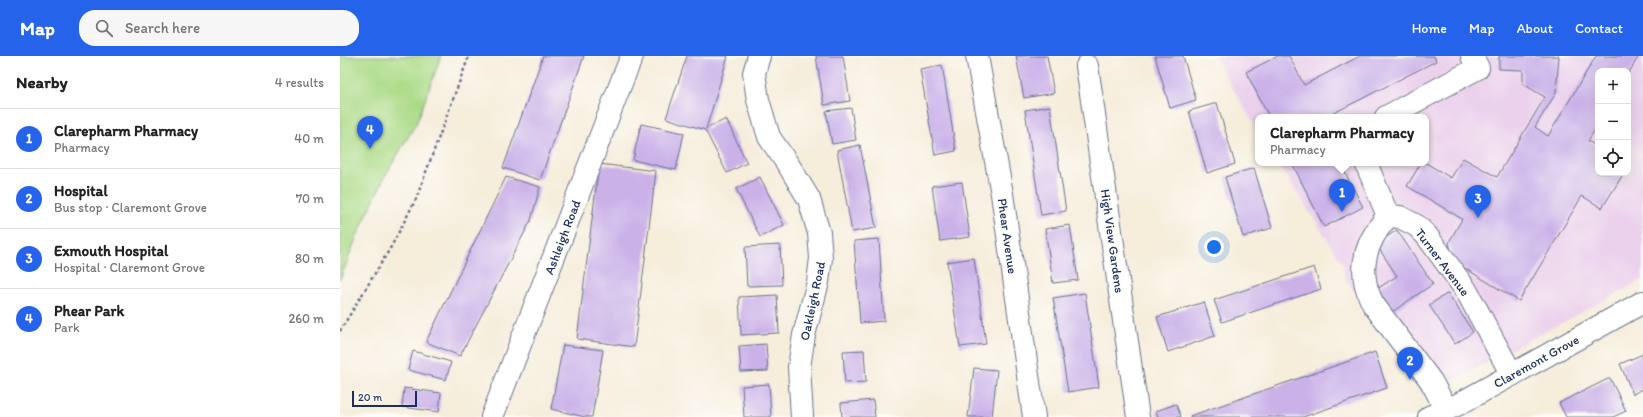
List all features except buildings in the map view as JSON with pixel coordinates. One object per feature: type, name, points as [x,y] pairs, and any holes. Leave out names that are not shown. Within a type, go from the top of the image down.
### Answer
[{"type":"street","name":"Ashleigh Road","points":[[492,417],[622,78],[632,56]]},
{"type":"street","name":"Oakleigh Road","points":[[759,56],[754,73],[758,100],[769,137],[789,166],[809,200],[818,233],[821,258],[818,282],[804,335],[799,367],[802,417]]},
{"type":"street","name":"Phear Avenue","points":[[977,56],[1002,194],[1034,417]]},
{"type":"street","points":[[1392,114],[1478,68],[1472,56]]},
{"type":"street","name":"High View Gardens","points":[[1087,66],[1138,417]]},
{"type":"street","points":[[1367,166],[1388,216],[1376,229],[1367,250],[1364,269],[1367,293],[1373,304],[1431,381],[1450,412]]},
{"type":"street","name":"Turner Avenue","points":[[1388,216],[1400,217],[1417,226],[1427,236],[1466,290],[1512,375]]},
{"type":"street","name":"Claremont Grove","points":[[1450,412],[1512,375],[1643,302]]},
{"type":"path","points":[[340,331],[391,247],[416,199],[469,56]]},
{"type":"shaded area","points":[[1214,56],[1643,56],[1643,280],[1423,396],[1344,276],[1343,264],[1280,166],[1429,166],[1429,114],[1255,114],[1255,127]]},
{"type":"green space","points":[[340,56],[441,56],[417,122],[385,176],[357,236],[340,280]]},
{"type":"place","name":"Phear Park","points":[[370,149]]},
{"type":"place","name":"Clarepharm Pharmacy","points":[[1342,212]]},
{"type":"place","name":"Exmouth Hospital","points":[[1478,218]]},
{"type":"place","name":"Hospital","points":[[1410,380]]}]
